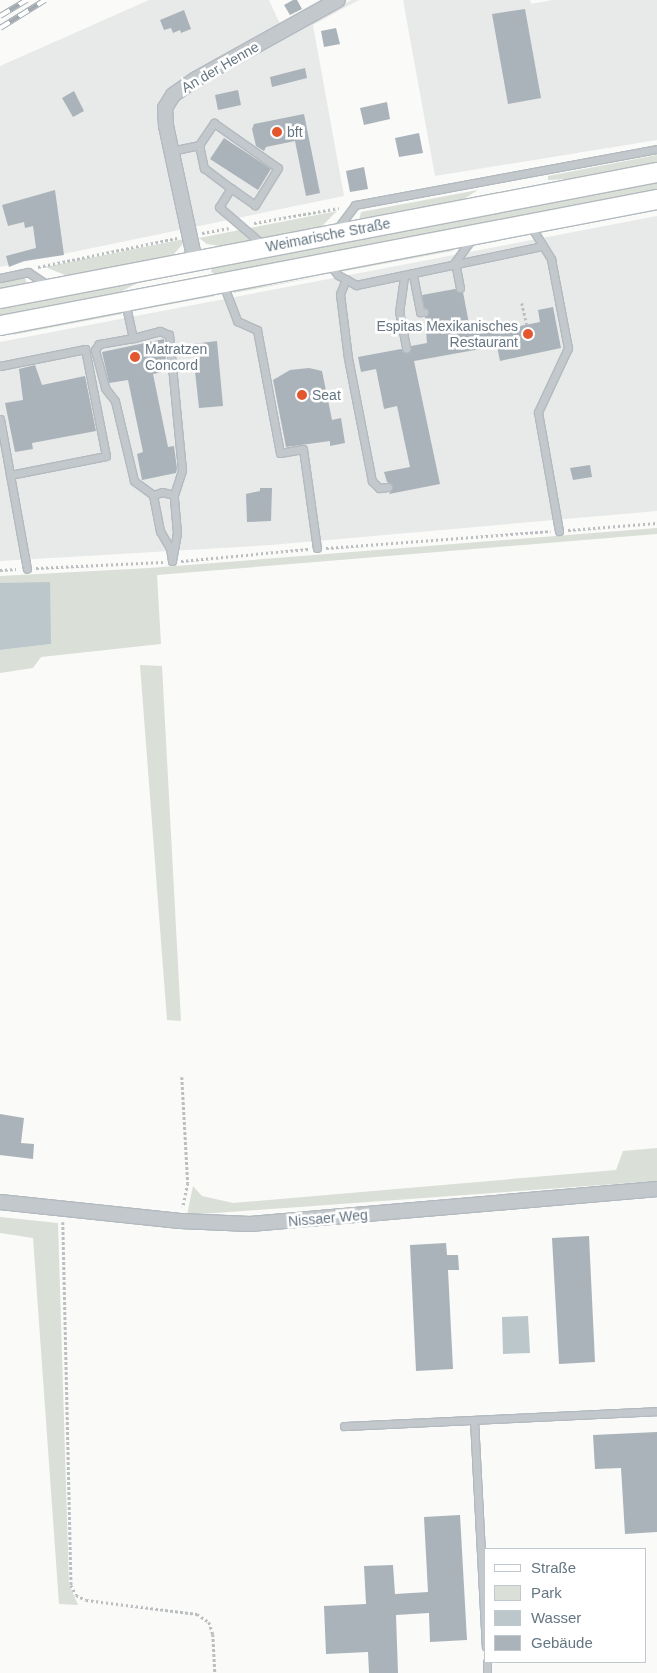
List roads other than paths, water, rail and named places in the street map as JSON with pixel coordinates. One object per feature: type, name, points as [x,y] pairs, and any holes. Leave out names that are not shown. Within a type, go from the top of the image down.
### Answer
[{"type":"main road","name":"Weimarische Straße","points":[[0,298],[657,172]]},
{"type":"main road","name":"Weimarische Straße","points":[[0,325],[657,199]]},
{"type":"main road","points":[[195,261],[200,286]]},
{"type":"street","name":"An der Henne","points":[[195,261],[165,108],[173,95],[196,79],[338,0]]},
{"type":"street","name":"Nissaer Weg","points":[[0,1202],[180,1221],[250,1224],[657,1189]]},
{"type":"lane","points":[[172,151],[199,145],[214,123],[278,168],[256,205],[204,168],[199,145]]},
{"type":"lane","points":[[333,233],[355,205],[657,149]]},
{"type":"lane","points":[[231,188],[219,207],[265,247]]},
{"type":"lane","points":[[530,224],[551,259],[568,348],[538,412],[559,531]]},
{"type":"lane","points":[[460,288],[455,262],[461,250],[476,234]]},
{"type":"lane","points":[[326,261],[338,275],[356,285],[438,270],[455,262],[543,246]]},
{"type":"lane","points":[[0,278],[28,272],[53,288]]},
{"type":"lane","points":[[414,275],[420,312],[424,312]]},
{"type":"lane","points":[[404,277],[399,311],[406,348]]},
{"type":"lane","points":[[346,279],[340,294],[348,358],[372,481],[380,488],[388,487]]},
{"type":"lane","points":[[222,282],[237,321],[257,330],[280,453],[304,449],[317,548]]},
{"type":"lane","points":[[125,301],[133,338]]},
{"type":"lane","points":[[160,331],[169,335],[182,463],[181,481],[174,495],[177,533],[172,561],[170,548],[160,531],[152,495],[134,481],[116,401],[105,388],[95,350],[99,344],[133,338],[160,331]]},
{"type":"lane","points":[[0,366],[85,349],[106,456],[10,475]]},
{"type":"lane","points":[[0,419],[27,569]]},
{"type":"lane","points":[[152,495],[162,492],[174,495]]},
{"type":"lane","points":[[344,1426],[657,1411]]},
{"type":"lane","points":[[474,1420],[484,1609]]},
{"type":"water","points":[[50,582],[51,644],[0,650],[0,583]]},
{"type":"water","points":[[528,1316],[530,1353],[503,1354],[502,1317]]},
{"type":"railway","points":[[0,16],[27,0]]},
{"type":"railway","points":[[0,28],[45,0]]},
{"type":"place","name":"bft","points":[[277,132]]},
{"type":"place","name":"Espitas Mexikanisches Restaurant","points":[[528,334]]},
{"type":"place","name":"Matratzen Concord","points":[[135,357]]},
{"type":"place","name":"Seat","points":[[302,395]]}]
